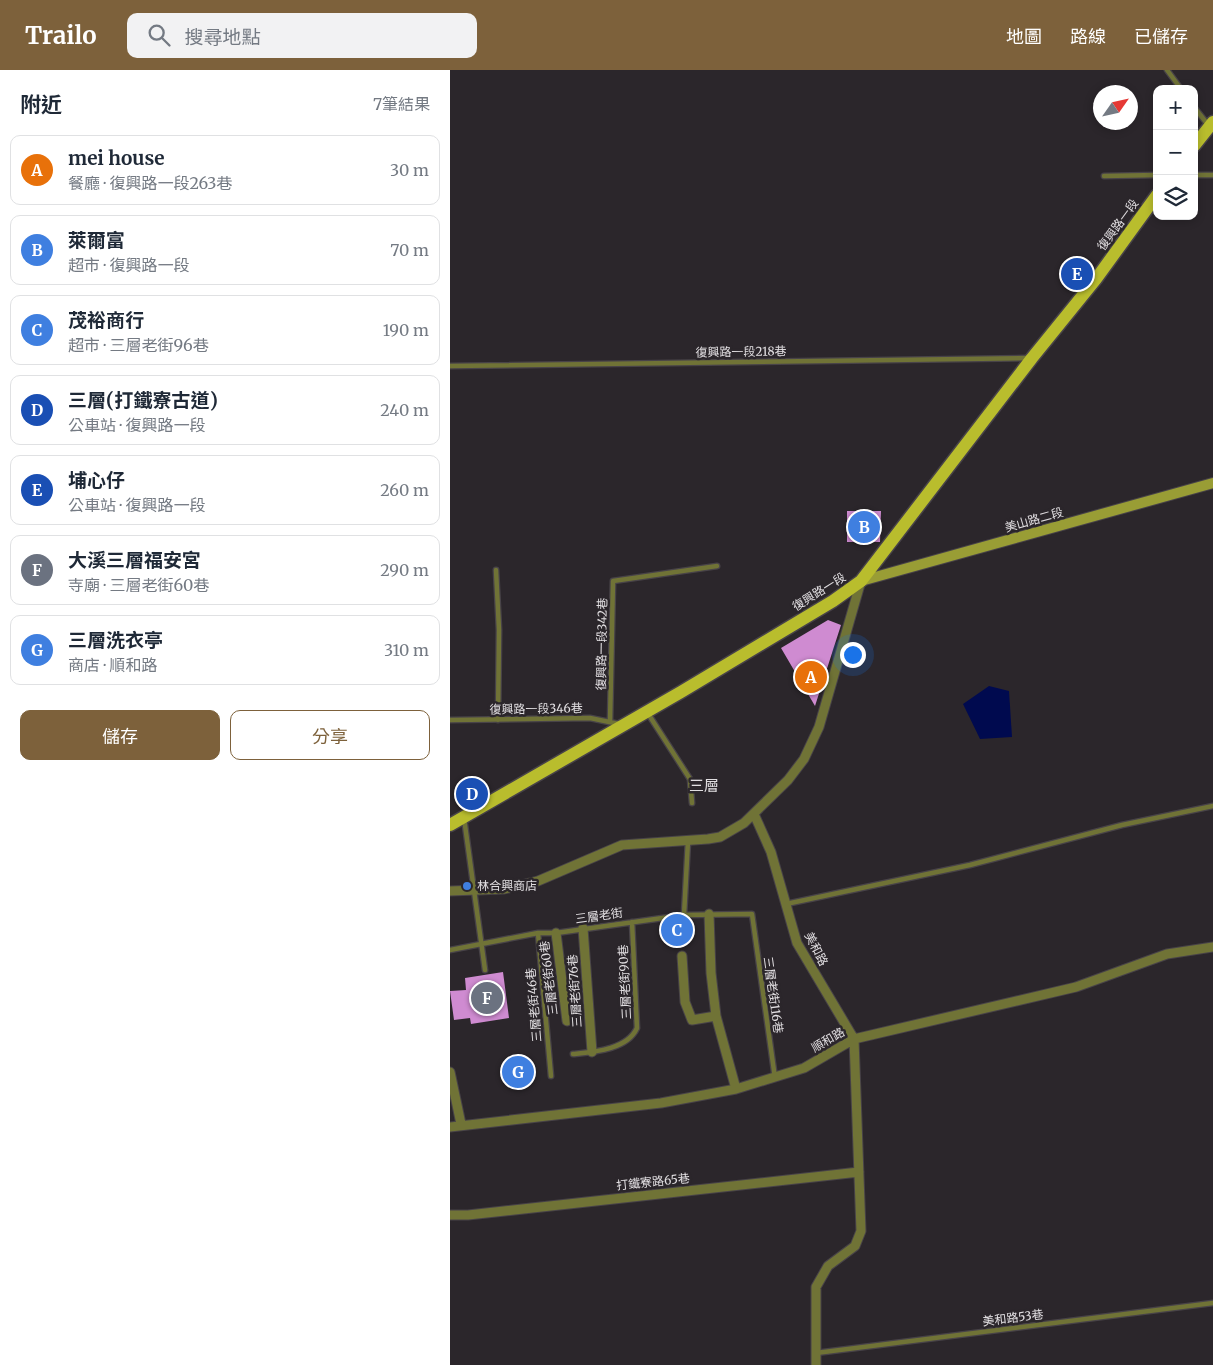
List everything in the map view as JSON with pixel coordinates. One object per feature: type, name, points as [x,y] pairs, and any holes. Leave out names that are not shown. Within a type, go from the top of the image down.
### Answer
[{"type":"main road","points":[[1198,141],[1211,125]]},
{"type":"main road","name":"復興路一段","points":[[450,825],[833,601],[861,581],[1032,358],[1096,279],[1153,201]]},
{"type":"street","name":"美山路二段","points":[[861,581],[1213,483]]},
{"type":"street","points":[[450,891],[504,889],[538,881],[622,845],[720,837],[739,827],[788,780],[804,759],[819,727],[861,581]]},
{"type":"street","name":"美和路","points":[[754,814],[771,852],[797,942],[854,1039],[860,1238],[854,1246],[828,1266],[816,1287],[816,1365]]},
{"type":"street","points":[[709,914],[711,973],[716,1016],[736,1089]]},
{"type":"street","name":"三層老街76巷","points":[[583,928],[592,1052]]},
{"type":"street","name":"三層老街60巷","points":[[556,932],[567,1021]]},
{"type":"street","name":"順和路","points":[[450,1127],[461,1124],[661,1103],[736,1089],[775,1079],[804,1068],[854,1039],[1076,986],[1167,954],[1213,947]]},
{"type":"street","points":[[682,956],[686,1002],[692,1020],[716,1016]]},
{"type":"street","points":[[450,1072],[461,1124]]},
{"type":"street","name":"打鐵寮路65巷","points":[[450,1215],[468,1215],[859,1172]]},
{"type":"lane","points":[[1167,70],[1178,85]]},
{"type":"lane","points":[[1198,111],[1211,125]]},
{"type":"lane","points":[[1198,175],[1213,175]]},
{"type":"lane","points":[[1104,176],[1153,176]]},
{"type":"lane","name":"復興路一段218巷","points":[[450,366],[1032,358]]},
{"type":"lane","name":"復興路一段342巷","points":[[610,722],[613,581],[717,566]]},
{"type":"lane","points":[[496,570],[499,630],[498,720]]},
{"type":"lane","points":[[647,711],[690,780],[692,803]]},
{"type":"lane","name":"復興路一段346巷","points":[[450,720],[590,718],[623,724]]},
{"type":"lane","points":[[786,904],[970,865],[1122,825],[1213,806]]},
{"type":"lane","points":[[464,817],[485,970]]},
{"type":"lane","points":[[684,915],[688,841]]},
{"type":"lane","name":"三層老街","points":[[450,950],[481,942],[538,933],[684,915],[752,914]]},
{"type":"lane","name":"三層老街116巷","points":[[752,914],[775,1079]]},
{"type":"lane","name":"三層老街90巷","points":[[573,1054],[592,1052],[624,1042],[635,1034],[637,1028],[632,922]]},
{"type":"lane","name":"三層老街46巷","points":[[538,933],[551,1076]]},
{"type":"lane","name":"美和路53巷","points":[[816,1353],[1213,1303]]},
{"type":"shaded area","points":[[989,686],[1009,691],[1012,737],[980,739],[963,704]]},
{"type":"building","points":[[847,511],[881,511],[880,542],[847,542]]},
{"type":"building","points":[[828,620],[841,625],[815,706],[781,648]]},
{"type":"building","points":[[684,919],[690,937],[668,939],[667,922]]},
{"type":"building","points":[[503,972],[509,1018],[471,1024],[470,1018],[454,1020],[450,991],[466,990],[465,978]]},
{"type":"building","points":[[523,1063],[527,1077],[511,1077],[509,1067]]},
{"type":"place","name":"埔心仔","points":[[1077,274]]},
{"type":"place","name":"萊爾富","points":[[864,527]]},
{"type":"place","name":"mei house","points":[[811,677]]},
{"type":"place","name":"三層(打鐵寮古道)","points":[[472,794]]},
{"type":"place","name":"林合興商店","points":[[467,886]]},
{"type":"place","name":"茂裕商行","points":[[677,930]]},
{"type":"place","name":"大溪三層福安宮","points":[[487,998]]},
{"type":"place","name":"三層洗衣亭","points":[[518,1072]]},
{"type":"district","name":"三層","points":[[704,786]]}]
